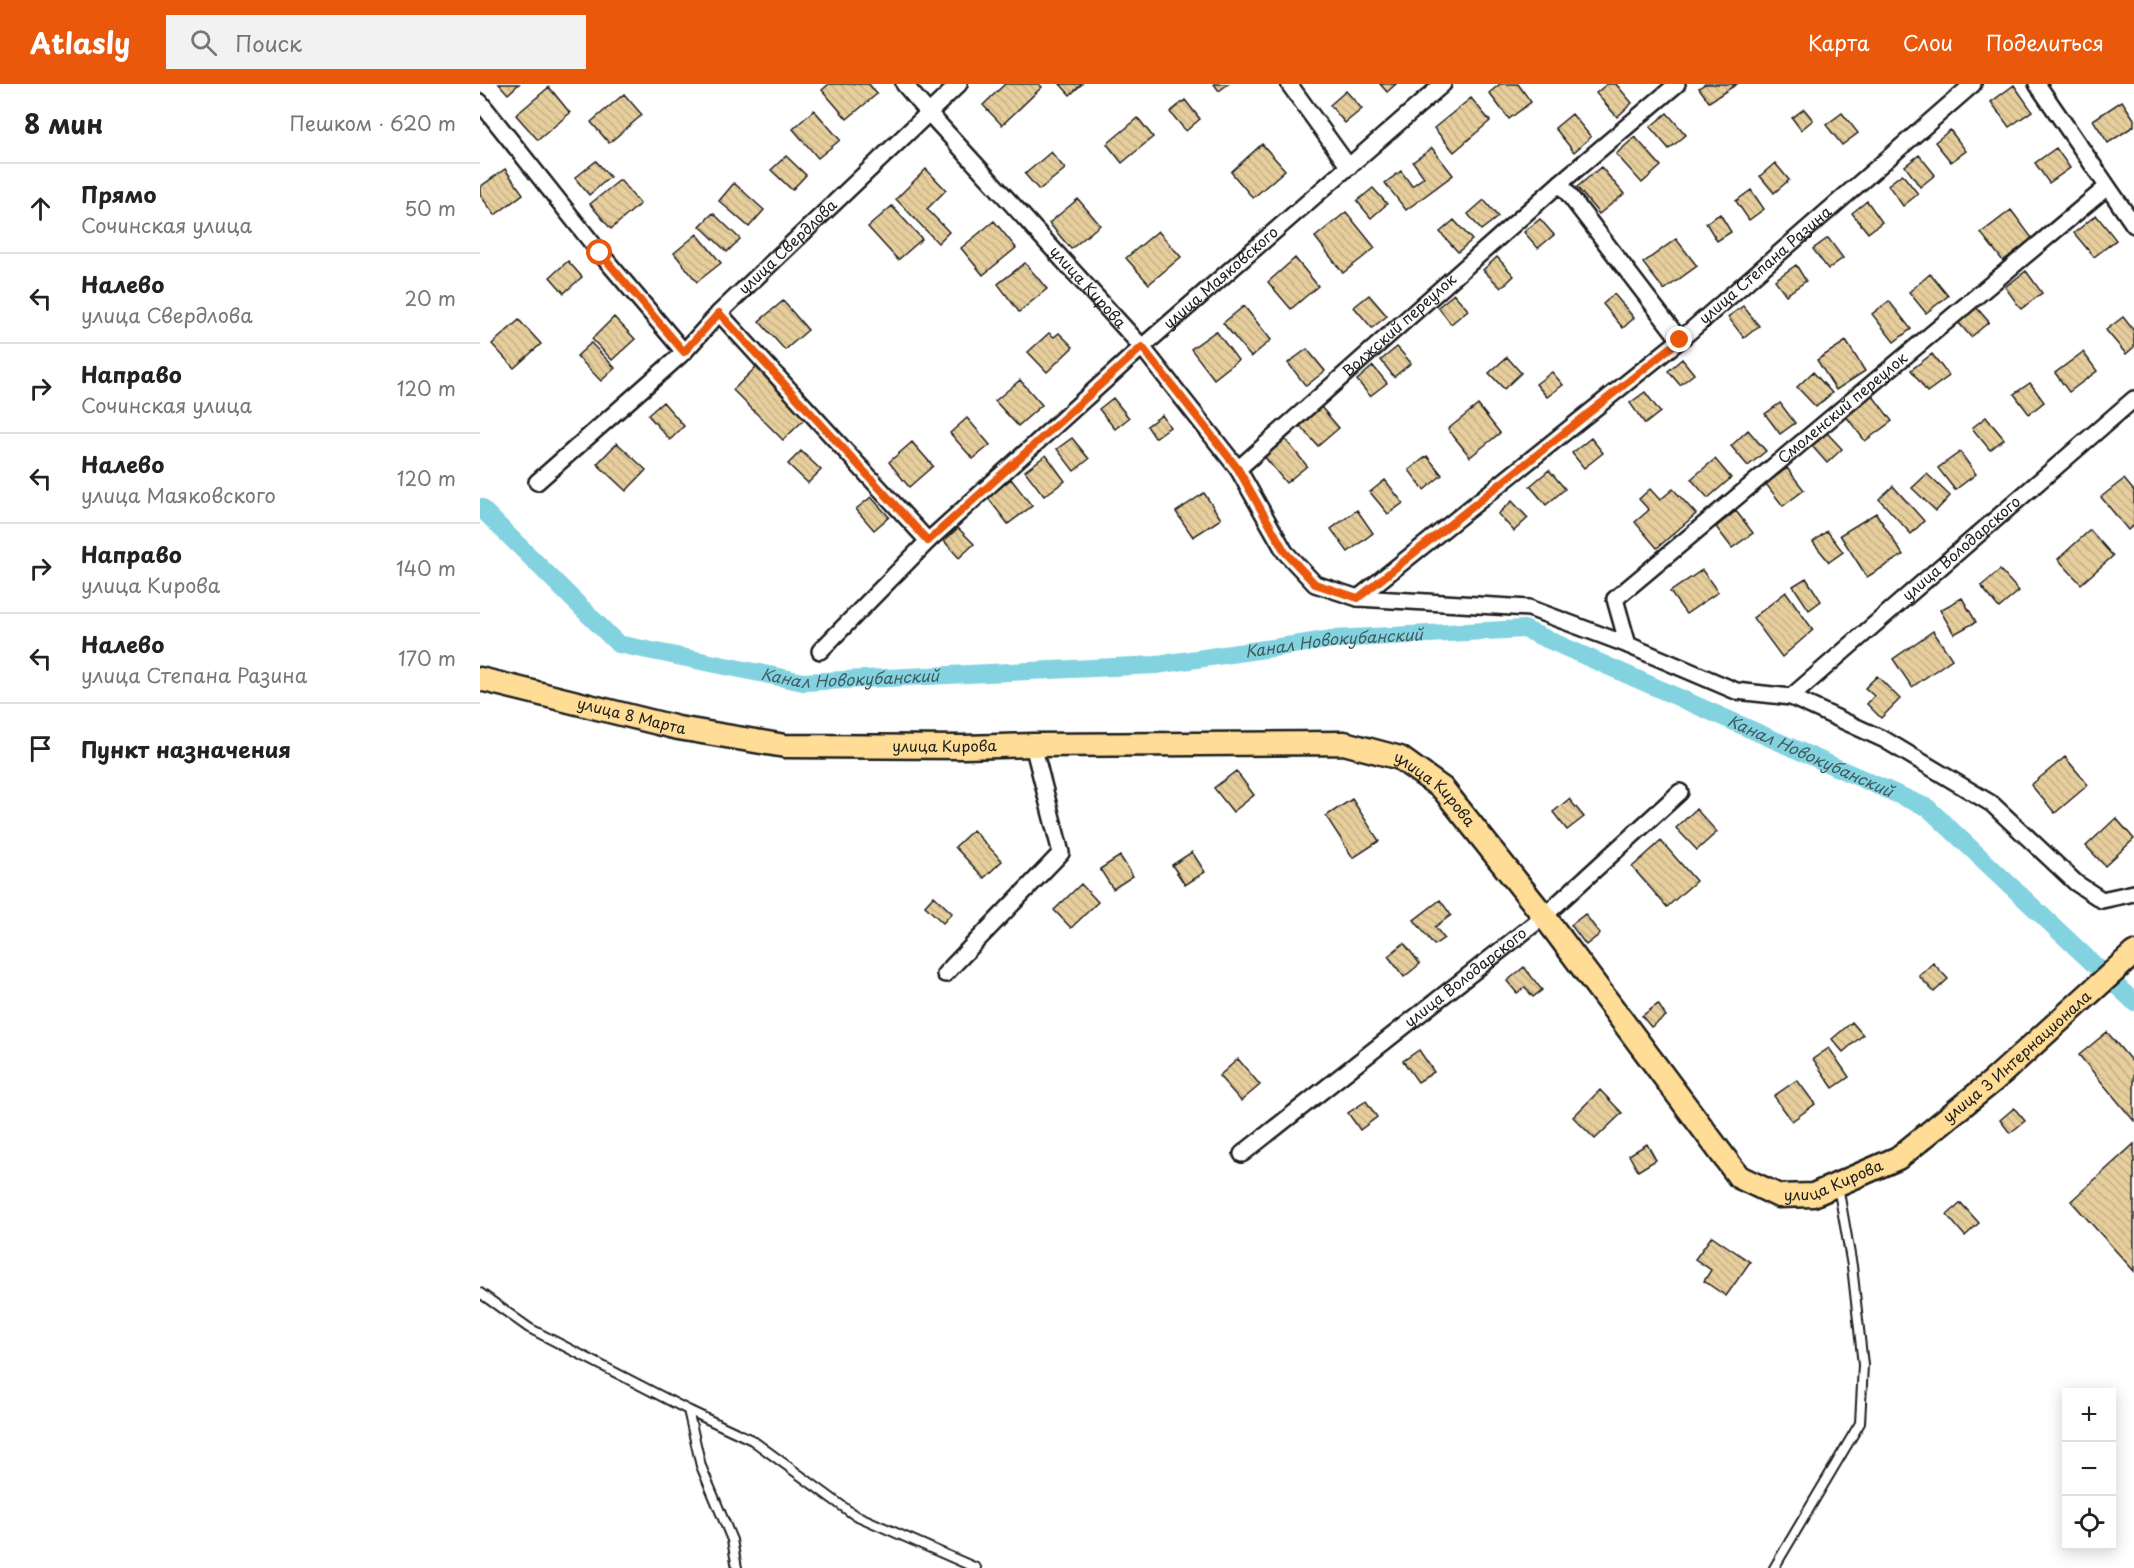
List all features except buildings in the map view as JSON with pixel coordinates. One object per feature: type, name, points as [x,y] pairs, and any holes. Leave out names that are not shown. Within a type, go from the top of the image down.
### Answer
[{"type":"main road","name":"улица 8 Марта","points":[[480,679],[678,728],[785,746]]},
{"type":"main road","name":"улица Кирова","points":[[785,746],[964,747],[1344,743],[1400,758],[1443,789],[1544,916],[1739,1177],[1779,1196],[1813,1195],[1898,1158]]},
{"type":"main road","name":"улица 3 Интернационала","points":[[1898,1158],[1994,1081],[2134,953]]},
{"type":"street","name":"улица Кирова","points":[[904,84],[1142,347],[1238,469],[1285,552],[1315,584],[1358,598],[1529,609],[1628,645],[1736,691],[1791,697],[1885,740],[1992,804],[2076,883],[2102,900],[2134,893]]},
{"type":"street","name":"улица Свердлова","points":[[537,482],[684,352],[719,313],[958,84]]},
{"type":"street","points":[[1289,84],[1349,167]]},
{"type":"street","name":"улица Маяковского","points":[[820,651],[928,541],[1142,347],[1443,84]]},
{"type":"street","name":"Волжский переулок","points":[[1238,469],[1560,183],[1677,84]]},
{"type":"street","name":"улица Степана Разина","points":[[1358,598],[1680,340],[1973,84]]},
{"type":"street","points":[[2037,84],[2134,225]]},
{"type":"street","points":[[480,102],[600,253],[684,352]]},
{"type":"street","points":[[1560,183],[1680,340]]},
{"type":"street","name":"Смоленский переулок","points":[[1628,645],[1615,599],[2108,187]]},
{"type":"street","points":[[719,313],[928,541]]},
{"type":"street","name":"улица Володарского","points":[[1791,697],[2134,399]]},
{"type":"street","points":[[945,974],[1061,853],[1033,745]]},
{"type":"street","name":"улица Володарского","points":[[1242,1154],[1544,916],[1680,792]]},
{"type":"lane","points":[[1774,1568],[1860,1423],[1863,1365],[1852,1266],[1838,1185]]},
{"type":"lane","points":[[480,1293],[529,1328],[688,1410],[752,1440],[853,1514],[976,1568]]},
{"type":"lane","points":[[688,1410],[702,1466],[732,1540],[737,1568]]},
{"type":"waterway","name":"Канал Новокубанский","points":[[480,507],[618,644],[803,682],[1156,665],[1333,639],[1524,629],[1928,808],[2134,1002]]},
{"type":"route","points":[[600,253],[684,352],[719,313],[928,541],[1142,347],[1238,469],[1285,552],[1315,584],[1358,598],[1680,340]]}]
